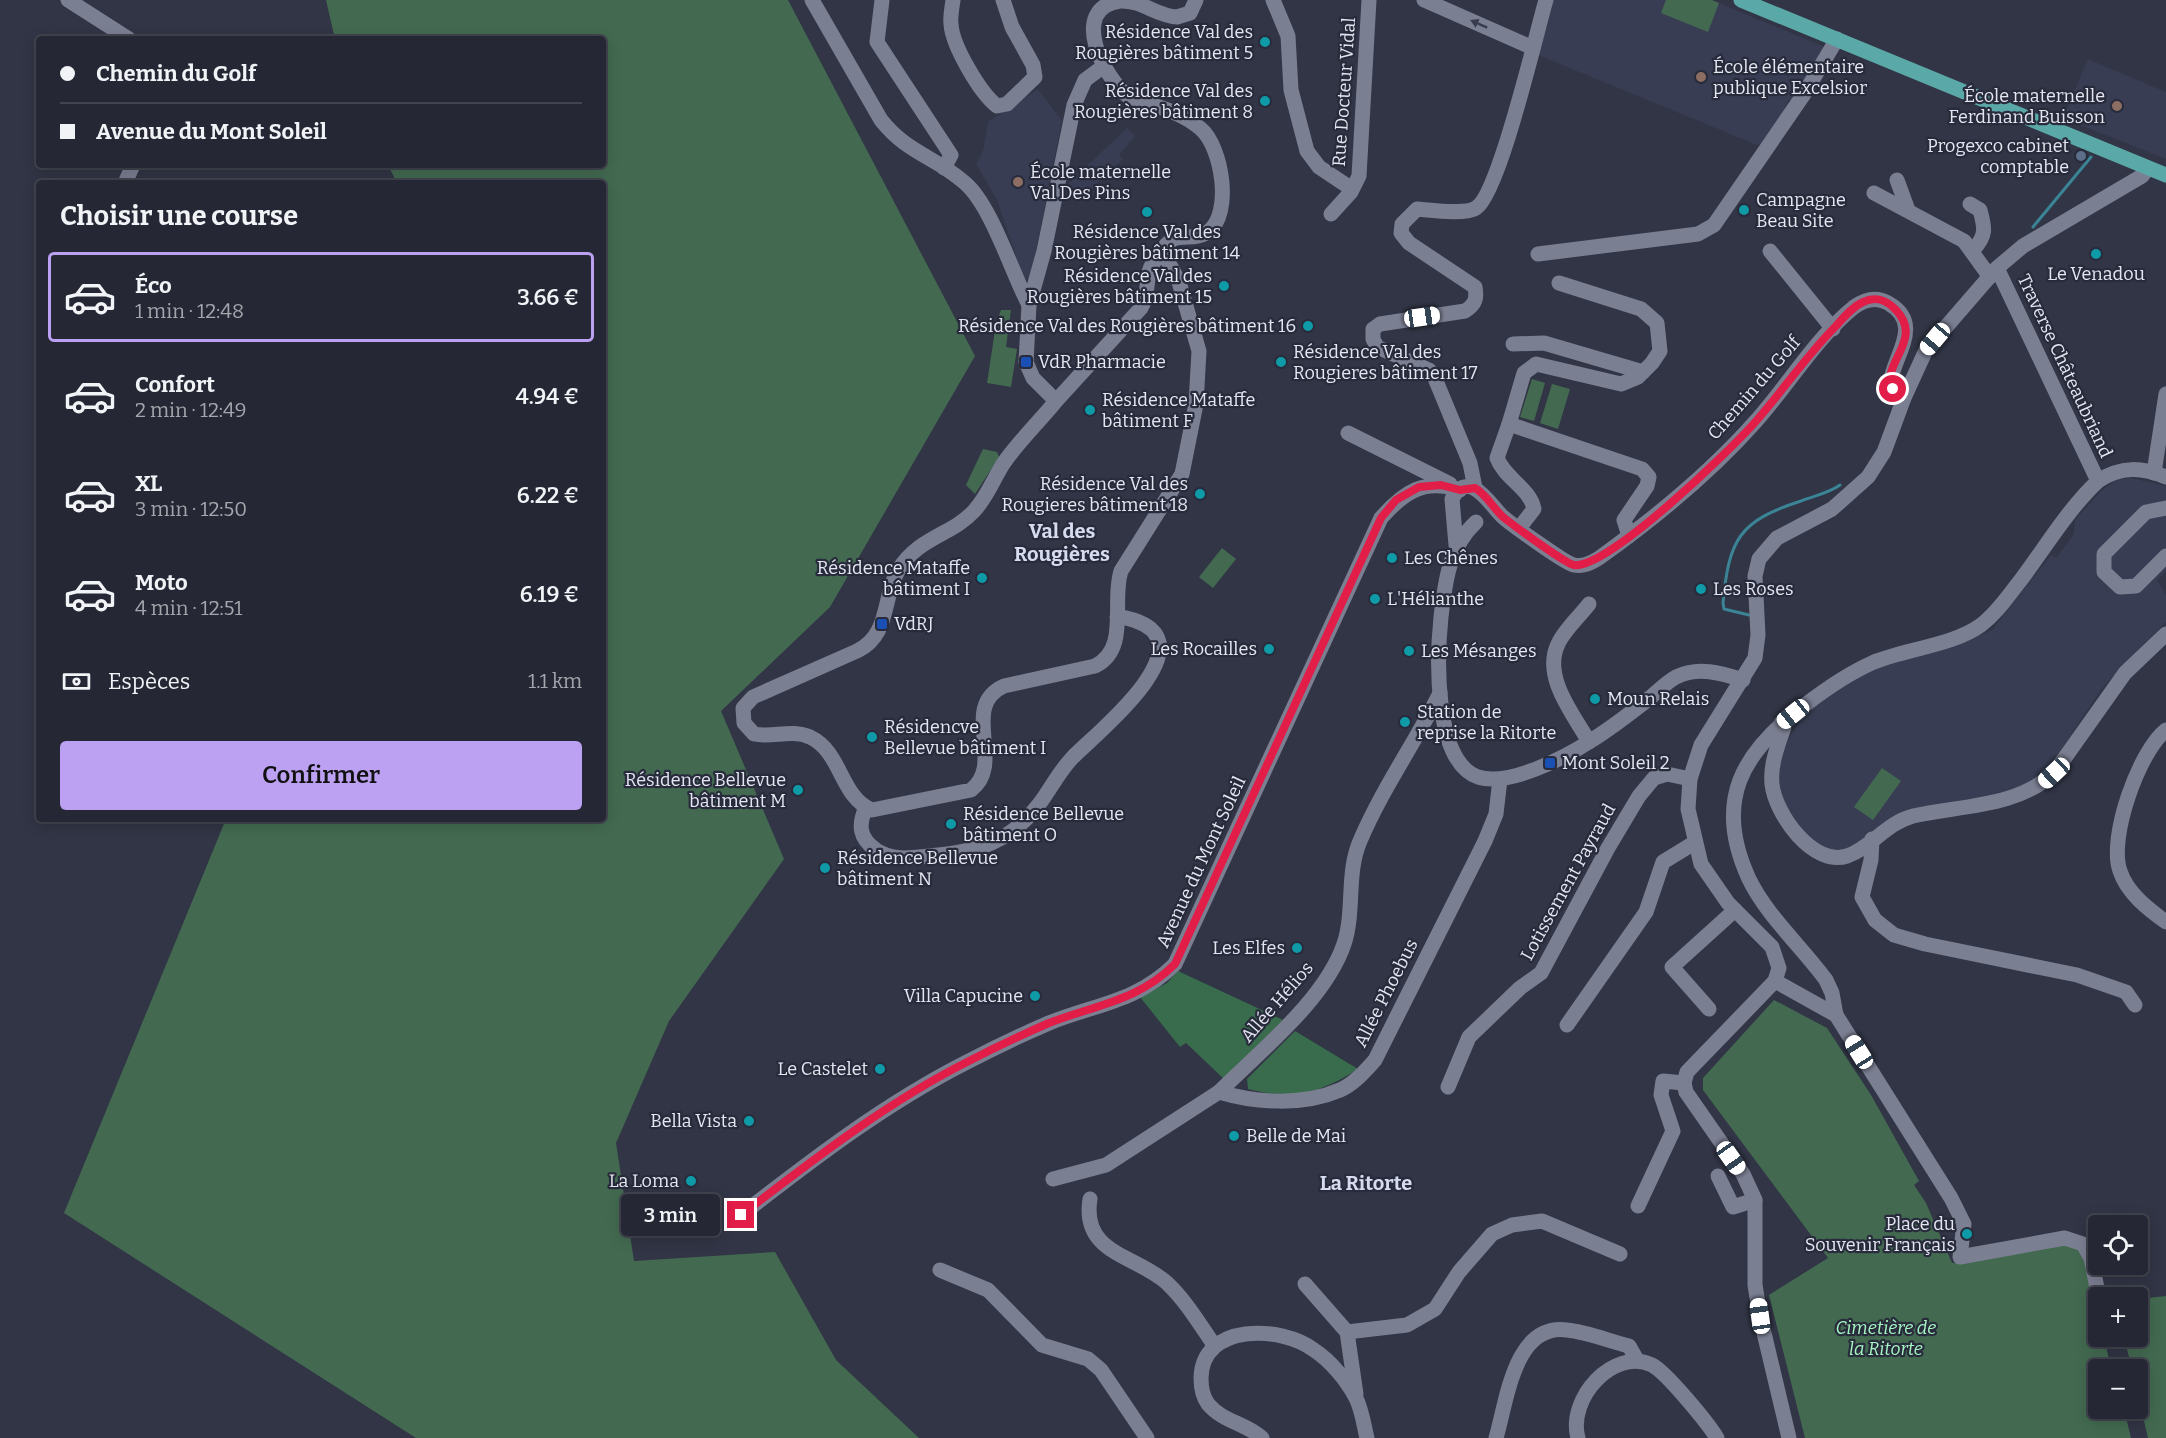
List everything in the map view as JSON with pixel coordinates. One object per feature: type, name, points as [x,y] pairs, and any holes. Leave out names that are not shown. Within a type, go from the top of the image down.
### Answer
[{"type":"main road","points":[[1741,0],[2166,175]]},
{"type":"street","points":[[68,0],[124,36]]},
{"type":"street","points":[[812,0],[880,120],[895,138],[966,183],[980,199],[1029,305]]},
{"type":"street","points":[[882,0],[877,42],[951,155],[945,168]]},
{"type":"street","points":[[953,0],[951,24],[954,39],[986,98],[997,106],[1007,104],[1035,77],[1033,64],[1012,27],[1003,0]]},
{"type":"street","points":[[1164,254],[1156,258],[1150,266],[1148,294],[1141,308],[1004,462],[975,510],[962,521],[929,539],[904,562],[896,574],[882,624],[872,641],[862,649],[753,697],[743,708],[746,727],[754,734],[794,733],[811,738],[826,748],[850,789],[867,807],[876,810],[887,809],[974,788],[980,779],[985,762],[983,710],[989,696],[1004,686],[1100,663],[1108,658],[1114,647],[1121,571],[1182,474],[1196,404],[1200,362],[1197,339],[1179,282],[1164,254],[1166,245],[1173,239],[1201,236],[1215,225],[1221,208],[1222,191],[1215,151],[1209,137],[1197,126],[1167,109],[1126,95],[1104,66],[1092,33],[1096,16],[1106,6],[1118,1],[1132,0],[1177,17],[1190,13],[1196,0]]},
{"type":"street","points":[[1273,0],[1288,36],[1291,90],[1307,151],[1319,167],[1352,189]]},
{"type":"street","name":"Rue Docteur Vidal","points":[[1331,214],[1352,189],[1359,176],[1369,0]]},
{"type":"street","points":[[1424,0],[1533,48]]},
{"type":"street","points":[[1470,490],[1470,463],[1434,376],[1429,370],[1377,347],[1373,339],[1373,329],[1380,324],[1465,311],[1473,306],[1477,297],[1475,286],[1409,243],[1401,233],[1402,224],[1417,209],[1472,211],[1483,203],[1500,162],[1546,0]]},
{"type":"street","points":[[1538,254],[1698,234],[1714,225],[1804,94],[1837,39]]},
{"type":"street","points":[[1056,401],[1033,378],[1026,362],[1029,305],[1044,251],[1074,105],[1085,80],[1104,66]]},
{"type":"street","points":[[1789,1438],[1755,1285],[1755,1200],[1743,1174],[1686,1092],[1684,1083],[1687,1072],[1775,981],[1779,968],[1772,947],[1735,910],[1708,877],[1694,843],[1688,809],[1690,779],[1712,724],[1743,680],[1758,647],[1755,576],[1759,559],[1777,538],[1832,509],[1868,477],[1884,452],[1904,398],[1926,350],[1993,272],[2023,246],[2142,176],[2148,168]]},
{"type":"street","points":[[1897,180],[1908,210]]},
{"type":"street","name":"Traverse Châteaubriand","points":[[1874,193],[1964,241],[1993,272],[2098,481]]},
{"type":"street","points":[[1970,204],[1980,210],[1986,231],[1982,242],[1972,251]]},
{"type":"street","points":[[1770,251],[1833,329]]},
{"type":"street","points":[[1520,527],[1534,509],[1532,499],[1501,470],[1497,458],[1524,373],[1536,364],[1621,384],[1642,372],[1660,351],[1657,323],[1641,309],[1559,284]]},
{"type":"street","name":"Chemin du Golf","points":[[1470,490],[1566,563],[1579,566],[1594,561],[1659,513],[1742,435],[1833,329],[1854,308],[1870,299],[1887,302],[1902,317],[1906,333],[1890,384],[1897,394],[1904,398]]},
{"type":"street","points":[[1513,344],[1544,343],[1642,372]]},
{"type":"street","points":[[2098,1287],[2091,1258],[2083,1244],[2064,1238],[1960,1257],[1964,1224],[1951,1198],[1836,1015],[1832,993],[1826,980],[1759,896],[1750,879],[1735,837],[1733,812],[1738,781],[1750,758],[1781,723],[1838,681],[1862,668],[1959,635],[1981,625],[2006,599],[2098,481],[2134,468],[2160,475],[2166,394]]},
{"type":"street","points":[[1509,424],[1642,469],[1649,477],[1647,486],[1624,520],[1629,536]]},
{"type":"street","points":[[1347,433],[1470,490],[1487,505],[1478,520],[1456,545]]},
{"type":"street","name":"Avenue du Mont Soleil","points":[[741,1215],[804,1166],[914,1090],[1049,1024],[1136,994],[1162,977],[1175,964],[1381,518],[1396,500],[1434,485],[1470,490]]},
{"type":"street","points":[[1470,490],[1452,499],[1456,545],[1444,597],[1437,648],[1440,693],[1448,733],[1460,765],[1478,777],[1500,779],[1550,763],[1589,742],[1676,677],[1693,672],[1714,671],[1743,680]]},
{"type":"street","points":[[1412,492],[1432,494],[1464,522],[1504,518]]},
{"type":"street","points":[[2166,508],[2146,512],[2104,554],[2104,572],[2120,588],[2136,586],[2166,556]]},
{"type":"street","points":[[1589,604],[1558,644],[1553,666],[1560,690],[1589,742]]},
{"type":"street","points":[[867,807],[859,822],[863,836],[878,851],[897,858],[971,850],[992,844],[1015,830],[1039,804],[1067,764],[1135,696],[1156,663],[1159,647],[1153,632],[1143,624],[1117,617]]},
{"type":"street","points":[[1781,723],[1784,727],[1773,760],[1772,784],[1779,809],[1796,834],[1823,855],[1846,856],[1901,820],[2009,798],[2043,783],[2054,773],[2125,673],[2166,634]]},
{"type":"street","name":"Allée Hélios","points":[[1219,1092],[1282,1030],[1317,990],[1337,960],[1345,942],[1354,862],[1359,843],[1394,772],[1440,693]]},
{"type":"street","points":[[1421,728],[1433,725],[1448,733]]},
{"type":"street","points":[[2165,921],[2144,905],[2126,884],[2117,857],[2118,837],[2143,759],[2156,738],[2166,730]]},
{"type":"street","name":"Lotissement Payraud","points":[[1448,1087],[1469,1037],[1520,988],[1541,973],[1639,795],[1654,778],[1667,774],[1682,780],[1690,779]]},
{"type":"street","name":"Allée Phoebus","points":[[1219,1092],[1241,1098],[1296,1101],[1340,1090],[1360,1077],[1375,1060],[1485,841],[1496,814],[1500,779]]},
{"type":"street","points":[[1872,839],[1871,860],[1862,897],[1875,920],[1894,935],[1925,944],[2077,975],[2126,992],[2135,1005]]},
{"type":"street","points":[[1567,1025],[1646,912],[1663,862],[1694,843]]},
{"type":"street","points":[[1709,1009],[1672,967],[1735,910]]},
{"type":"street","points":[[1775,981],[1836,1015]]},
{"type":"street","points":[[1638,1206],[1673,1131],[1661,1095],[1663,1081],[1684,1083]]},
{"type":"street","points":[[1053,1179],[1106,1165],[1219,1092]]},
{"type":"street","points":[[1718,1176],[1733,1207],[1755,1200]]},
{"type":"street","points":[[1090,1199],[1087,1216],[1094,1233],[1108,1249],[1165,1281],[1188,1305],[1214,1345]]},
{"type":"street","points":[[1347,1332],[1407,1325],[1435,1309],[1459,1272],[1492,1234],[1512,1225],[1542,1221],[1620,1254]]},
{"type":"street","points":[[940,1270],[988,1290],[1042,1344],[1088,1359],[1101,1370],[1147,1438]]},
{"type":"street","points":[[1305,1284],[1347,1332],[1357,1400],[1368,1438]]},
{"type":"street","points":[[1496,1438],[1520,1355],[1529,1343],[1543,1332],[1566,1329],[1629,1346],[1637,1360]]},
{"type":"street","points":[[1262,1438],[1256,1432],[1224,1419],[1208,1403],[1201,1388],[1201,1367],[1214,1345],[1230,1337],[1262,1334],[1294,1339],[1315,1350],[1339,1374],[1357,1400]]},
{"type":"street","points":[[1578,1438],[1576,1432],[1582,1395],[1596,1379],[1637,1360],[1654,1366],[1709,1424],[1717,1438]]},
{"type":"shaded area","name":"École élémentaire publique Excelsior","points":[[1553,0],[1712,0],[1827,48],[1796,102],[1789,100],[1767,142],[1757,145],[1538,55]]},
{"type":"shaded area","name":"École maternelle Ferdinand Buisson","points":[[2088,59],[2166,92],[2166,159],[2063,118]]},
{"type":"shaded area","name":"École maternelle Val Des Pins","points":[[1038,89],[1062,121],[1030,281],[1023,277],[997,200],[976,164],[983,151],[988,122]]},
{"type":"shaded area","points":[[1127,128],[1135,136],[1119,155],[1123,159],[1081,199],[1067,185]]},
{"type":"shaded area","points":[[2131,478],[2166,486],[2166,571],[2157,580],[2166,595],[2166,622],[2103,687],[2041,778],[2004,793],[1910,809],[1896,815],[1848,850],[1836,853],[1809,839],[1783,803],[1779,780],[1780,763],[1789,738],[1804,715],[1850,678],[1872,669],[1953,647],[1992,630],[2051,555],[2056,558],[2074,534],[2075,520],[2101,491],[2117,480]]},
{"type":"green space","points":[[326,0],[788,0],[975,356],[830,607],[721,711],[784,859],[669,1021],[616,1143],[634,1261],[775,1252],[836,1360],[919,1438],[416,1438],[64,1213],[225,822],[606,822],[606,180],[396,180],[390,168],[606,168],[606,36],[334,36]]},
{"type":"green space","points":[[1666,0],[1712,0],[1719,3],[1708,32],[1661,13]]},
{"type":"green space","points":[[1001,310],[1011,310],[1006,347],[1017,349],[1011,387],[987,383],[996,324]]},
{"type":"green space","points":[[1532,379],[1545,383],[1534,421],[1520,417]]},
{"type":"green space","points":[[1552,384],[1570,389],[1558,429],[1540,423]]},
{"type":"green space","points":[[983,449],[997,452],[999,457],[975,494],[966,485]]},
{"type":"green space","points":[[1222,548],[1236,559],[1213,588],[1199,577]]},
{"type":"green space","points":[[1882,768],[1901,781],[1873,820],[1854,807]]},
{"type":"green space","points":[[1178,971],[1283,1020],[1224,1079],[1186,1043],[1180,1047],[1140,997],[1167,983]]},
{"type":"green space","name":"Cimetière de la Ritorte","points":[[1774,1000],[1827,1028],[1871,1095],[1919,1181],[1914,1185],[1926,1203],[1952,1263],[2065,1242],[2080,1247],[2088,1265],[2088,1275],[2091,1275],[2093,1287],[2088,1287],[2088,1347],[2106,1347],[2109,1359],[2088,1359],[2088,1419],[2126,1419],[2131,1438],[1805,1438],[1769,1295],[1828,1258],[1703,1090],[1703,1078]]},
{"type":"green space","points":[[1295,1031],[1358,1069],[1330,1084],[1305,1092],[1279,1094],[1248,1089],[1247,1079]]},
{"type":"green space","points":[[2166,1296],[2166,1438],[2148,1438],[2144,1419],[2148,1419],[2148,1359],[2130,1359],[2126,1347],[2148,1347],[2148,1298]]},
{"type":"waterway","points":[[2033,227],[2091,157]]},
{"type":"waterway","points":[[1749,615],[1724,609],[1723,603],[1729,563],[1741,536],[1764,516],[1840,485]]},
{"type":"place","name":"Résidence Val des Rougières bâtiment 5","points":[[1265,42]]},
{"type":"place","name":"École élémentaire publique Excelsior","points":[[1701,77]]},
{"type":"place","name":"Résidence Val des Rougières bâtiment 8","points":[[1265,101]]},
{"type":"place","name":"École maternelle Ferdinand Buisson","points":[[2117,106]]},
{"type":"place","name":"Progexco cabinet comptable","points":[[2081,156]]},
{"type":"place","name":"École maternelle Val Des Pins","points":[[1018,182]]},
{"type":"place","name":"Campagne Beau Site","points":[[1744,210]]},
{"type":"place","name":"Résidence Val des Rougières bâtiment 14","points":[[1147,212]]},
{"type":"place","name":"Le Venadou","points":[[2096,254]]},
{"type":"place","name":"Résidence Val des Rougières bâtiment 15","points":[[1224,286]]},
{"type":"place","name":"Résidence Val des Rougières bâtiment 16","points":[[1308,326]]},
{"type":"place","name":"VdR Pharmacie","points":[[1026,362]]},
{"type":"place","name":"Résidence Val des Rougieres bâtiment 17","points":[[1281,362]]},
{"type":"place","name":"Résidence Mataffe bâtiment F","points":[[1090,410]]},
{"type":"place","name":"Résidence Val des Rougieres bâtiment 18","points":[[1200,494]]},
{"type":"place","name":"Les Chênes","points":[[1392,558]]},
{"type":"place","name":"Résidence Mataffe bâtiment I","points":[[982,578]]},
{"type":"place","name":"Les Roses","points":[[1701,589]]},
{"type":"place","name":"L'Hélianthe","points":[[1375,599]]},
{"type":"place","name":"VdRJ","points":[[882,624]]},
{"type":"place","name":"Les Rocailles","points":[[1269,649]]},
{"type":"place","name":"Les Mésanges","points":[[1409,651]]},
{"type":"place","name":"Moun Relais","points":[[1595,699]]},
{"type":"place","name":"Station de reprise la Ritorte","points":[[1405,722]]},
{"type":"place","name":"Résidencve Bellevue bâtiment I","points":[[872,737]]},
{"type":"place","name":"Mont Soleil 2","points":[[1550,763]]},
{"type":"place","name":"Résidence Bellevue bâtiment M","points":[[798,790]]},
{"type":"place","name":"Résidence Bellevue bâtiment O","points":[[951,824]]},
{"type":"place","name":"Résidence Bellevue bâtiment N","points":[[825,868]]},
{"type":"place","name":"Les Elfes","points":[[1297,948]]},
{"type":"place","name":"Villa Capucine","points":[[1035,996]]},
{"type":"place","name":"Le Castelet","points":[[880,1069]]},
{"type":"place","name":"Bella Vista","points":[[749,1121]]},
{"type":"place","name":"Belle de Mai","points":[[1234,1136]]},
{"type":"place","name":"La Loma","points":[[691,1181]]},
{"type":"place","name":"Place du Souvenir Français","points":[[1967,1234]]},
{"type":"district","name":"Val des Rougières","points":[[1062,542]]},
{"type":"district","name":"La Ritorte","points":[[1366,1183]]},
{"type":"route","points":[[741,1215],[804,1166],[914,1090],[967,1062],[1049,1024],[1136,994],[1162,977],[1175,964],[1381,518],[1396,500],[1419,487],[1441,485],[1460,490],[1475,488],[1504,518],[1520,527],[1566,563],[1585,565],[1651,520],[1696,480],[1757,420],[1801,363],[1833,329],[1854,308],[1870,299],[1887,302],[1902,317],[1905,325],[1904,343],[1890,377],[1893,389]]}]
